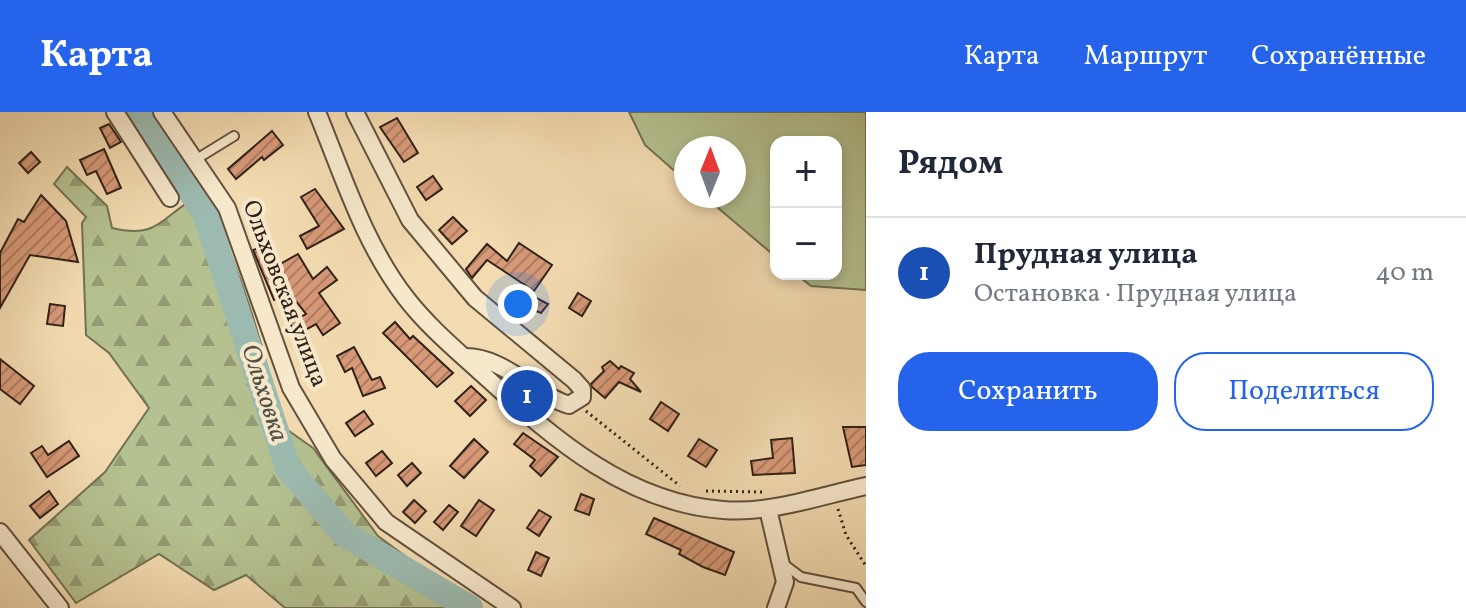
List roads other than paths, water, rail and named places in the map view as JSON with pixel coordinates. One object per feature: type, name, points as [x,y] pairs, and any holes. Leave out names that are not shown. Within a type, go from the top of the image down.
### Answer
[{"type":"street","points":[[115,112],[170,198]]},
{"type":"street","name":"Ольховская улица","points":[[162,112],[227,208],[291,388],[333,459],[386,522],[512,608]]},
{"type":"street","points":[[317,112],[371,241],[406,298],[464,357],[547,432],[605,473],[665,499],[722,510],[768,509],[866,486]]},
{"type":"street","points":[[355,112],[410,220],[475,298],[582,389],[582,397],[577,403],[556,401],[487,360],[464,357]]},
{"type":"street","points":[[768,509],[785,582],[776,608]]},
{"type":"street","points":[[0,532],[60,608]]},
{"type":"lane","points":[[195,160],[234,136]]},
{"type":"lane","points":[[780,559],[801,577],[856,588],[866,602]]},
{"type":"waterway","name":"Ольховка","points":[[138,112],[205,213],[288,468],[344,534],[470,608]]},
{"type":"place","name":"Прудная улица","points":[[527,396]]}]
